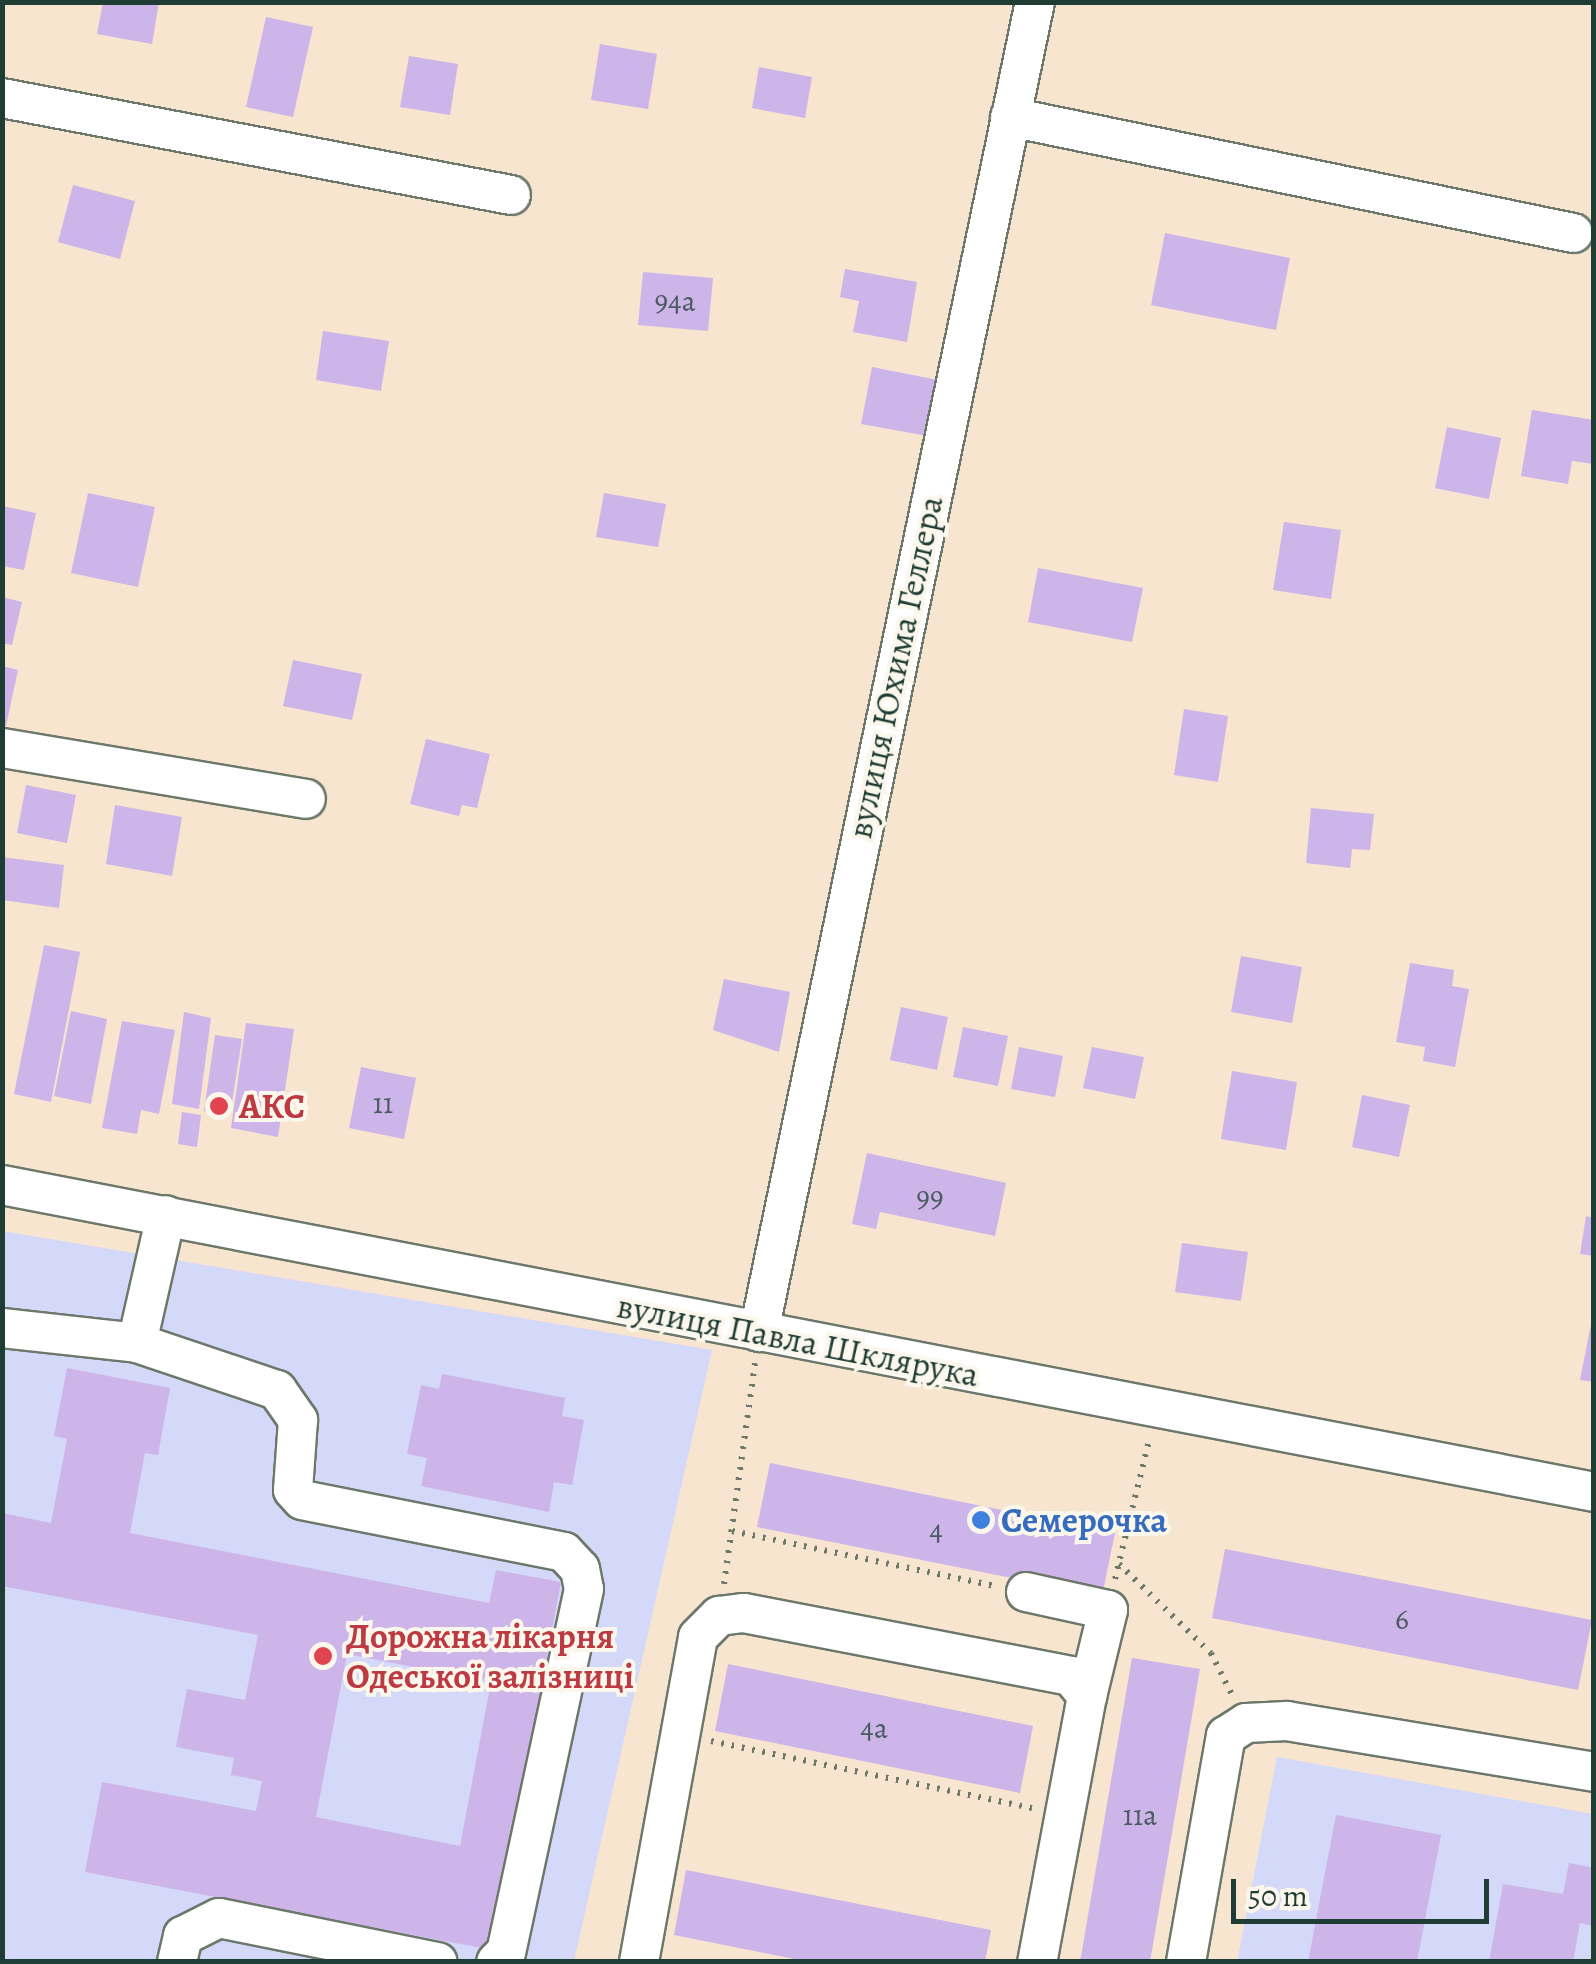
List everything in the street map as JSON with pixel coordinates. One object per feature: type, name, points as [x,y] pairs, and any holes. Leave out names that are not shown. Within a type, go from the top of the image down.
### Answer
[{"type":"street","name":"вулиця Юхима Геллера","points":[[759,1332],[1034,2]]},
{"type":"street","points":[[2,98],[510,196]]},
{"type":"street","points":[[1010,117],[1573,233]]},
{"type":"street","points":[[2,748],[306,798]]},
{"type":"street","name":"вулиця Павла Шклярука","points":[[2,1185],[1156,1412],[1594,1492]]},
{"type":"street","points":[[137,1343],[166,1216]]},
{"type":"street","points":[[2,1328],[137,1343],[276,1390],[291,1403],[298,1420],[293,1490],[302,1500],[564,1552],[580,1569],[580,1608],[506,1952],[496,1962]]},
{"type":"street","points":[[1026,1592],[1108,1610],[1087,1696],[1037,1962]]},
{"type":"street","points":[[640,1962],[698,1637],[720,1616],[744,1613],[1072,1676],[1087,1696]]},
{"type":"street","points":[[1186,1962],[1226,1736],[1246,1723],[1287,1722],[1594,1772]]},
{"type":"street","points":[[177,1962],[183,1936],[219,1918],[438,1962]]},
{"type":"path","points":[[720,1616],[759,1332]]},
{"type":"path","points":[[1108,1610],[1156,1412]]},
{"type":"path","points":[[732,1531],[1026,1592]]},
{"type":"path","points":[[1119,1564],[1210,1653],[1246,1723]]},
{"type":"path","points":[[680,1734],[1065,1815]]},
{"type":"shaded area","name":"Дорожна лікарня Одеської залізниці","points":[[2,1231],[712,1350],[574,1961],[3,1961]]},
{"type":"shaded area","points":[[1277,1757],[1593,1814],[1593,1961],[1237,1962]]},
{"type":"building","points":[[103,2],[159,2],[152,44],[97,34]]},
{"type":"building","points":[[266,17],[313,27],[293,117],[246,107]]},
{"type":"building","points":[[600,44],[657,54],[648,109],[591,100]]},
{"type":"building","points":[[409,56],[458,64],[450,115],[400,107]]},
{"type":"building","points":[[759,67],[812,77],[805,118],[752,108]]},
{"type":"building","points":[[73,185],[135,201],[120,259],[58,242]]},
{"type":"building","points":[[1165,233],[1290,258],[1276,330],[1151,305]]},
{"type":"building","points":[[845,269],[917,282],[907,342],[853,332],[859,301],[840,297]]},
{"type":"building","points":[[643,272],[713,278],[708,331],[638,325]]},
{"type":"building","points":[[323,331],[389,341],[381,391],[316,380]]},
{"type":"building","points":[[872,367],[938,380],[928,436],[861,424]]},
{"type":"building","points":[[1532,410],[1594,420],[1594,464],[1572,461],[1568,484],[1521,476]]},
{"type":"building","points":[[1447,427],[1501,438],[1489,499],[1435,488]]},
{"type":"building","points":[[88,493],[155,507],[138,587],[71,573]]},
{"type":"building","points":[[604,493],[666,504],[658,547],[596,537]]},
{"type":"building","points":[[2,506],[36,513],[24,570],[2,566]]},
{"type":"building","points":[[1284,522],[1341,530],[1331,599],[1273,590]]},
{"type":"building","points":[[1038,568],[1143,588],[1132,642],[1028,622]]},
{"type":"building","points":[[2,597],[22,602],[12,645],[2,643]]},
{"type":"building","points":[[293,660],[362,674],[352,720],[283,706]]},
{"type":"building","points":[[2,666],[18,670],[6,726],[2,725]]},
{"type":"building","points":[[1184,709],[1228,716],[1218,782],[1174,775]]},
{"type":"building","points":[[426,739],[490,754],[477,808],[462,805],[459,816],[410,804]]},
{"type":"building","points":[[26,785],[76,795],[67,843],[17,833]]},
{"type":"building","points":[[115,805],[182,817],[172,876],[106,864]]},
{"type":"building","points":[[1311,808],[1374,814],[1370,850],[1352,849],[1350,868],[1306,863]]},
{"type":"building","points":[[2,857],[64,865],[59,908],[2,900]]},
{"type":"building","points":[[44,945],[80,952],[51,1102],[14,1094]]},
{"type":"building","points":[[1241,956],[1302,967],[1292,1023],[1231,1012]]},
{"type":"building","points":[[1410,963],[1454,970],[1452,986],[1469,989],[1455,1067],[1423,1061],[1425,1047],[1396,1042]]},
{"type":"building","points":[[724,979],[790,992],[779,1052],[713,1030]]},
{"type":"building","points":[[901,1007],[948,1017],[937,1070],[890,1060]]},
{"type":"building","points":[[71,1011],[107,1019],[91,1104],[54,1096]]},
{"type":"building","points":[[184,1012],[211,1018],[199,1109],[172,1104]]},
{"type":"building","points":[[122,1021],[175,1030],[159,1114],[141,1110],[137,1134],[102,1128]]},
{"type":"building","points":[[246,1023],[294,1029],[278,1137],[231,1128]]},
{"type":"building","points":[[963,1027],[1008,1036],[998,1086],[953,1077]]},
{"type":"building","points":[[215,1035],[242,1039],[230,1115],[204,1111]]},
{"type":"building","points":[[1019,1047],[1063,1056],[1055,1097],[1011,1089]]},
{"type":"building","points":[[1092,1047],[1144,1057],[1135,1099],[1083,1088]]},
{"type":"building","points":[[361,1067],[416,1078],[404,1139],[349,1128]]},
{"type":"building","points":[[1232,1071],[1297,1082],[1286,1150],[1221,1139]]},
{"type":"building","points":[[1362,1095],[1410,1105],[1399,1157],[1352,1147]]},
{"type":"building","points":[[182,1112],[201,1115],[197,1147],[178,1144]]},
{"type":"building","points":[[867,1153],[1006,1183],[995,1236],[880,1212],[876,1229],[852,1224]]},
{"type":"building","points":[[1586,1216],[1594,1218],[1594,1256],[1580,1254]]},
{"type":"building","points":[[1182,1243],[1248,1252],[1241,1301],[1175,1292]]},
{"type":"building","points":[[1594,1319],[1594,1382],[1580,1380]]},
{"type":"building","points":[[67,1368],[170,1388],[158,1455],[145,1453],[130,1533],[489,1603],[496,1570],[561,1582],[492,1950],[85,1872],[102,1782],[256,1811],[262,1781],[231,1775],[234,1758],[176,1747],[187,1689],[245,1700],[258,1635],[2,1586],[2,1513],[51,1523],[67,1439],[54,1436]],"holes":[[[347,1654],[491,1682],[460,1846],[316,1817]]]},
{"type":"building","points":[[442,1374],[565,1398],[562,1416],[584,1420],[572,1485],[554,1482],[549,1512],[421,1486],[427,1458],[407,1454],[421,1385],[439,1389]]},
{"type":"building","points":[[770,1463],[1115,1533],[1102,1596],[757,1527]]},
{"type":"building","points":[[1225,1549],[1592,1620],[1578,1690],[1212,1618]]},
{"type":"building","points":[[1132,1658],[1200,1669],[1150,1962],[1080,1962]]},
{"type":"building","points":[[728,1664],[1033,1726],[1020,1793],[715,1731]]},
{"type":"building","points":[[1336,1815],[1441,1835],[1417,1962],[1308,1962]]},
{"type":"building","points":[[1569,1863],[1594,1868],[1594,1926],[1580,1923],[1573,1962],[1489,1962],[1503,1884],[1563,1894]]},
{"type":"building","points":[[686,1870],[991,1930],[985,1962],[809,1962],[674,1935]]},
{"type":"place","name":"АКС","points":[[219,1106]]},
{"type":"place","name":"Семерочка","points":[[981,1520]]},
{"type":"place","name":"Дорожна лікарня Одеської залізниці","points":[[323,1656]]}]
